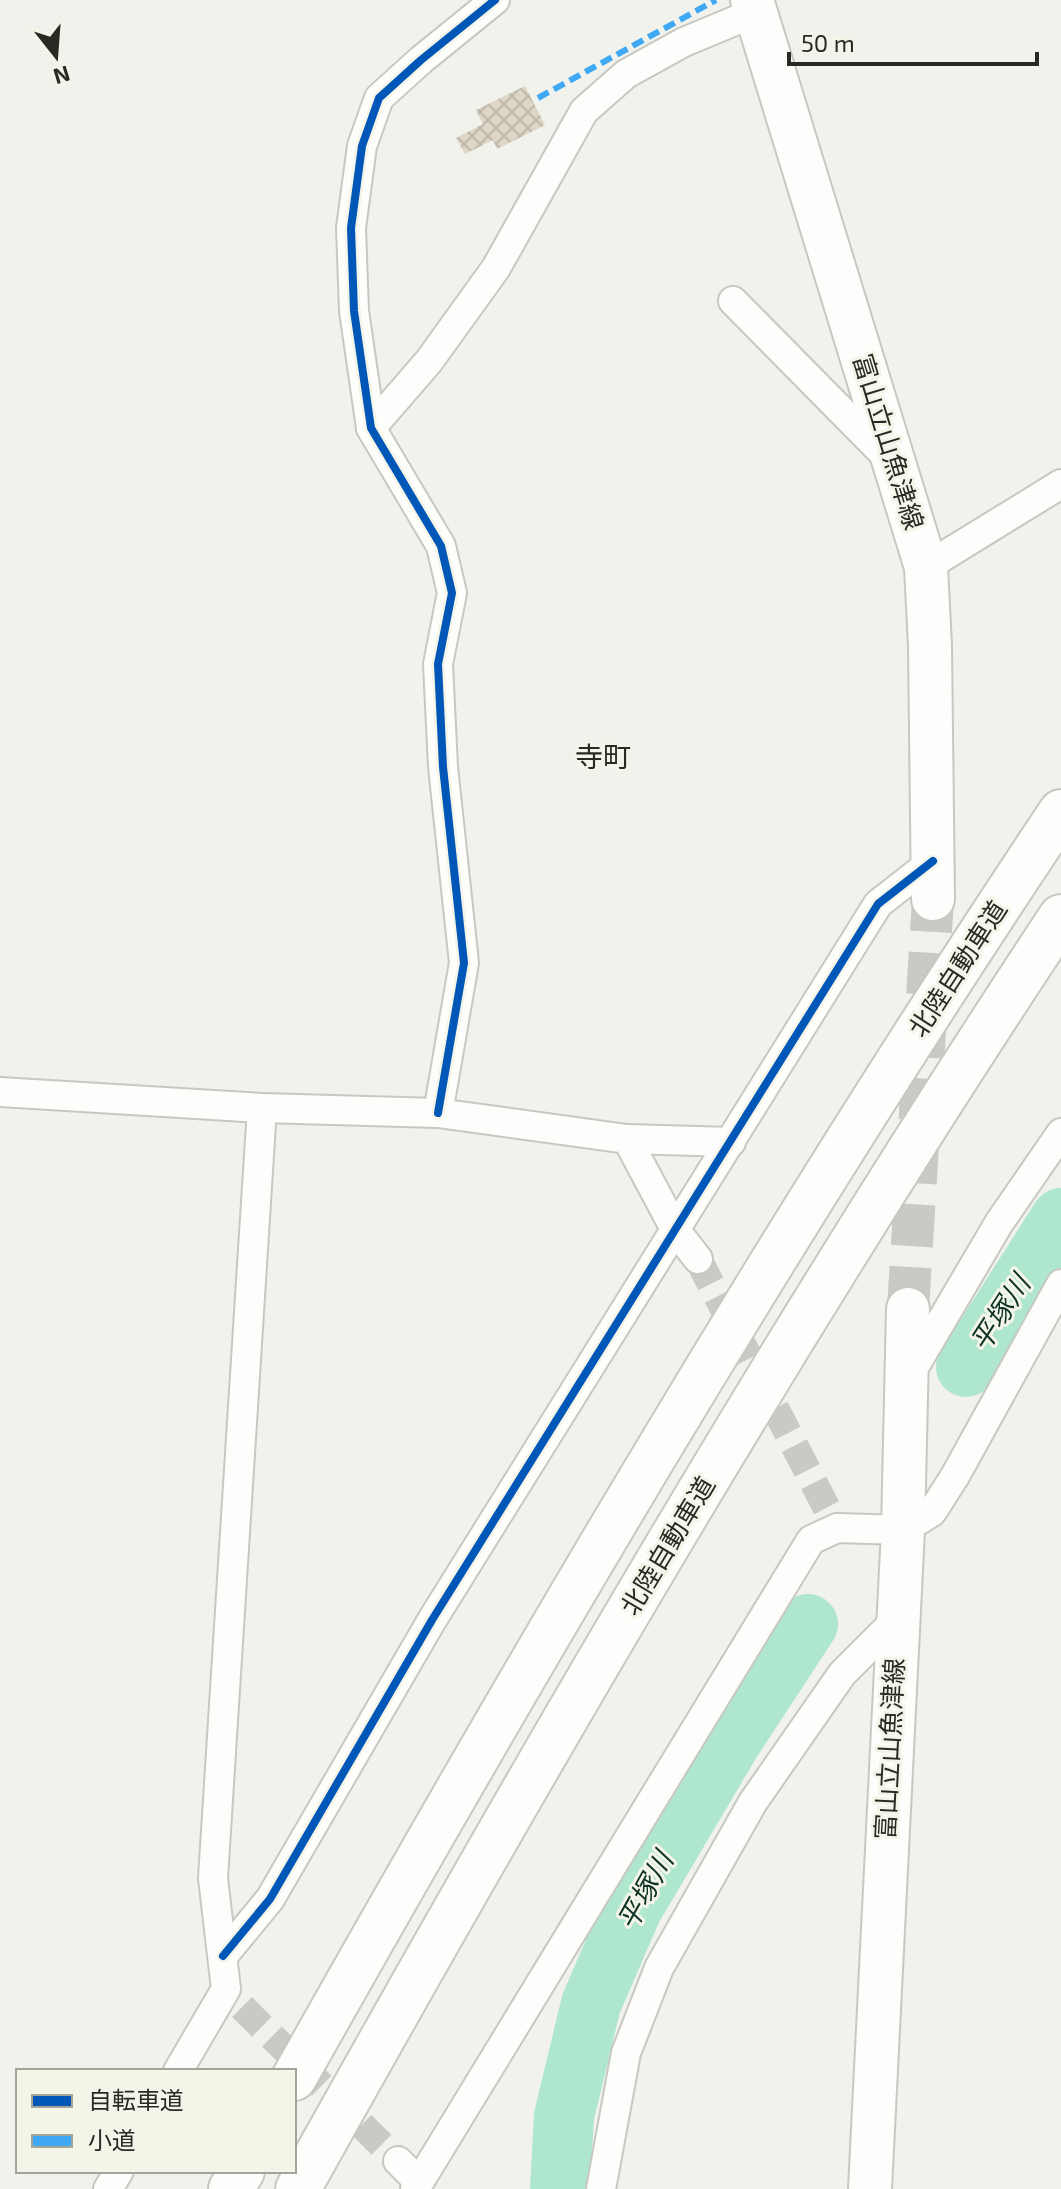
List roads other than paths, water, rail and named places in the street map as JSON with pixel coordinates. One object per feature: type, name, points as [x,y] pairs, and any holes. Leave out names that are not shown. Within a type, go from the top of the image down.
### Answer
[{"type":"highway","name":"北陸自動車道","points":[[296,2075],[568,1599],[966,955],[1061,812]]},
{"type":"highway","name":"北陸自動車道","points":[[298,2189],[614,1636],[811,1310],[1061,917]]},
{"type":"main road","name":"富山立山魚津線","points":[[754,6],[926,567],[933,880]]},
{"type":"main road","name":"富山立山魚津線","points":[[870,2189],[896,1620],[903,1530],[908,1309]]},
{"type":"street","points":[[438,1113],[464,963],[443,767],[438,664],[452,593],[441,546],[371,428],[354,311],[351,228],[362,146],[379,98],[495,0]]},
{"type":"street","points":[[371,428],[429,361],[496,268],[584,111],[626,74],[754,6]]},
{"type":"street","points":[[733,301],[896,465]]},
{"type":"street","points":[[926,567],[1061,484]]},
{"type":"street","points":[[223,1956],[270,1899],[432,1620],[878,904],[933,880]]},
{"type":"street","points":[[0,1092],[262,1108],[438,1113],[627,1139],[731,1142]]},
{"type":"street","points":[[180,2069],[234,1998],[223,1956],[213,1878],[262,1108]]},
{"type":"street","points":[[906,1381],[999,1223],[1061,1133]]},
{"type":"street","points":[[627,1139],[676,1231],[698,1259]]},
{"type":"street","points":[[398,2161],[417,2186],[811,1540],[837,1528],[903,1530],[932,1512],[1061,1284]]},
{"type":"street","points":[[601,2189],[626,2053],[659,1968],[753,1802],[842,1674],[896,1620]]},
{"type":"waterway","name":"平塚川","points":[[966,1367],[1061,1218]]},
{"type":"waterway","name":"平塚川","points":[[560,2189],[564,2116],[591,2004],[632,1909],[732,1740],[808,1624]]},
{"type":"tunnel","points":[[908,1309],[933,899]]},
{"type":"tunnel","points":[[698,1259],[837,1528]]},
{"type":"tunnel","points":[[242,2007],[398,2161]]},
{"type":"district","name":"寺町","points":[[603,757]]}]
